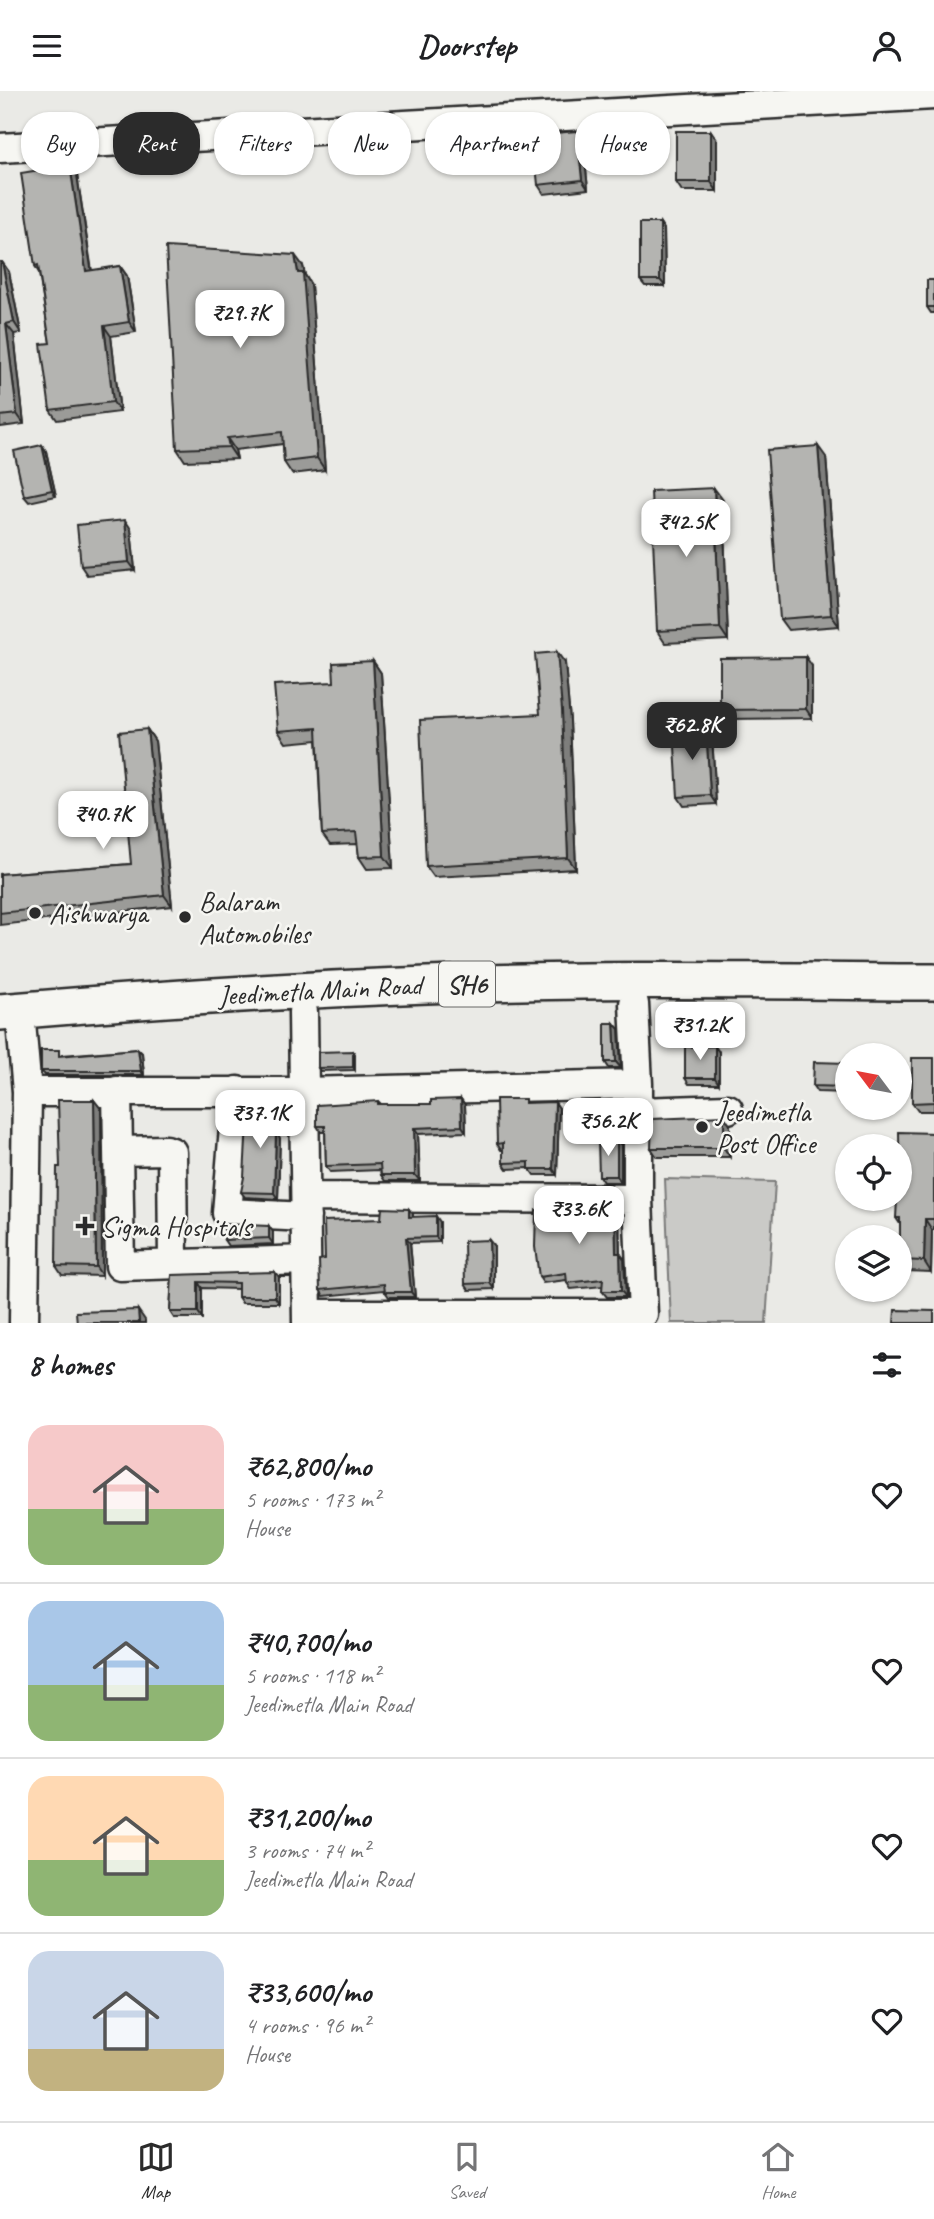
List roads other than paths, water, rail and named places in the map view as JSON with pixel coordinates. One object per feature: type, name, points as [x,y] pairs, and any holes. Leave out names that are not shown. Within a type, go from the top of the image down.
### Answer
[{"type":"main road","name":"Jeedimetla Main Road","points":[[11,1021],[224,995],[429,985],[673,981],[934,982]]},
{"type":"main road","name":"Jeedimetla Main Road","points":[[11,1021],[634,1004],[934,1002]]},
{"type":"street","points":[[0,148],[934,95]]},
{"type":"street","points":[[303,1012],[307,1319],[643,1314],[634,1004]]},
{"type":"street","points":[[11,1021],[27,1092],[24,1323]]},
{"type":"street","points":[[27,1092],[304,1092],[638,1084]]},
{"type":"street","points":[[117,1091],[120,1266],[306,1260]]},
{"type":"street","points":[[237,1091],[227,1213],[306,1207],[638,1199]]},
{"type":"street","points":[[639,1112],[728,1109]]},
{"type":"street","points":[[118,1151],[172,1152],[173,1263]]},
{"type":"place","name":"Aishwarya","points":[[35,913]]},
{"type":"place","name":"Balaram Automobiles","points":[[185,917]]},
{"type":"place","name":"Jeedimetla Post Office","points":[[702,1127]]},
{"type":"place","name":"Sigma Hospitals","points":[[85,1226]]}]
